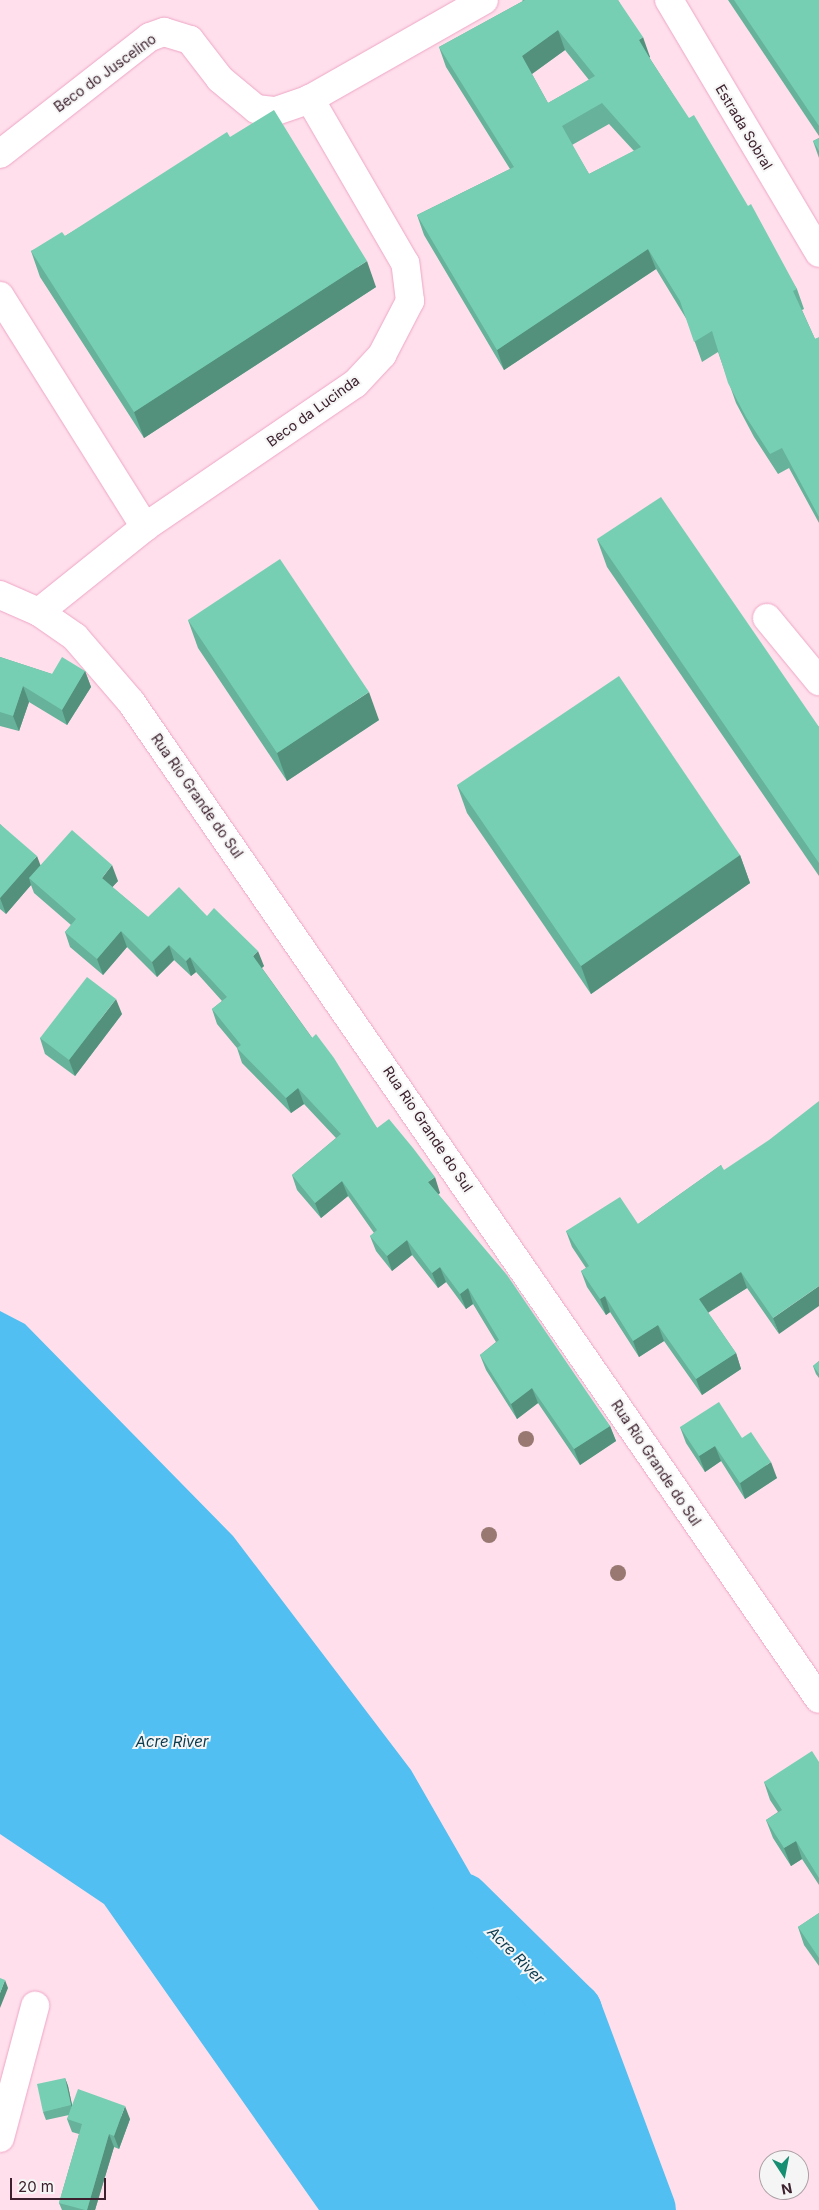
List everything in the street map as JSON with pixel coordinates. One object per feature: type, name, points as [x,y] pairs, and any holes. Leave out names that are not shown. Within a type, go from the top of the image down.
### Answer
[{"type":"street","points":[[310,99],[484,0]]},
{"type":"street","name":"Estrada Sobral","points":[[669,0],[819,253]]},
{"type":"street","name":"Beco do Juscelino","points":[[0,154],[150,37],[164,32],[190,40],[220,79],[256,109],[276,111],[310,99]]},
{"type":"street","name":"Beco da Lucinda","points":[[39,612],[146,527],[355,384],[382,355],[407,308],[410,288],[405,263],[310,99]]},
{"type":"street","points":[[0,296],[146,527]]},
{"type":"street","name":"Rua Rio Grande do Sul","points":[[0,595],[39,612],[75,637],[136,710],[819,1700]]},
{"type":"street","points":[[767,618],[819,681]]},
{"type":"street","points":[[1,2130],[35,2006]]},
{"type":"water","name":"Acre River","points":[[0,1311],[25,1324],[233,1536],[411,1770],[559,2028],[617,2210],[319,2210],[104,1904],[0,1834]]},
{"type":"building","points":[[525,0],[618,0],[643,37],[639,40],[652,62],[689,118],[694,115],[748,206],[751,204],[797,289],[793,291],[815,339],[819,337],[819,517],[782,448],[770,454],[746,417],[728,383],[712,331],[694,342],[680,301],[648,249],[497,350],[417,215],[514,167],[439,47]],"holes":[[[558,30],[595,76],[548,103],[522,56]],[[602,103],[641,147],[589,174],[562,126]]]},
{"type":"building","points":[[734,0],[819,0],[819,126]]},
{"type":"building","points":[[274,110],[367,261],[134,412],[31,251],[62,232],[65,236],[227,132],[230,137]]},
{"type":"building","points":[[819,138],[819,151],[813,141]]},
{"type":"building","points":[[661,497],[819,727],[819,863],[597,539]]},
{"type":"building","points":[[280,559],[369,692],[277,753],[188,620]]},
{"type":"building","points":[[0,657],[52,674],[62,657],[85,671],[62,710],[23,686],[13,716],[0,712]]},
{"type":"building","points":[[619,676],[740,855],[581,966],[457,785]]},
{"type":"building","points":[[0,824],[37,856],[0,898]]},
{"type":"building","points":[[72,830],[112,865],[102,878],[148,917],[179,887],[207,916],[214,908],[258,951],[253,956],[312,1038],[316,1034],[334,1058],[377,1128],[389,1119],[413,1148],[435,1177],[428,1182],[507,1275],[610,1426],[574,1449],[532,1388],[511,1404],[480,1355],[499,1340],[468,1288],[460,1294],[440,1267],[432,1273],[407,1240],[387,1256],[370,1236],[377,1230],[342,1181],[315,1203],[292,1175],[341,1134],[298,1088],[286,1098],[237,1048],[241,1045],[212,1009],[227,997],[190,957],[186,961],[169,945],[152,962],[121,931],[97,959],[65,932],[76,919],[29,878]]},
{"type":"building","points":[[87,977],[116,999],[69,1060],[40,1038]]},
{"type":"building","points":[[819,1101],[819,1286],[773,1318],[741,1272],[699,1299],[736,1353],[696,1379],[658,1325],[633,1341],[605,1296],[600,1299],[581,1271],[589,1266],[566,1231],[620,1197],[638,1224],[721,1165],[724,1170],[769,1140]]},
{"type":"building","points":[[819,1361],[819,1374],[813,1366]]},
{"type":"building","points":[[719,1402],[742,1438],[751,1432],[771,1462],[740,1483],[715,1446],[699,1456],[680,1427]]},
{"type":"building","points":[[812,1751],[819,1762],[819,1878],[796,1841],[784,1848],[766,1820],[782,1810],[764,1782]]},
{"type":"building","points":[[819,1913],[819,1958],[798,1927]]},
{"type":"building","points":[[0,1978],[5,1980],[0,1993]]},
{"type":"building","points":[[65,2078],[71,2105],[43,2112],[37,2084]]},
{"type":"building","points":[[78,2089],[125,2106],[114,2136],[109,2134],[87,2210],[59,2203],[82,2124],[67,2119]]},
{"type":"waterway","name":"Acre River","points":[[462,1902],[573,2011],[647,2210]]}]
